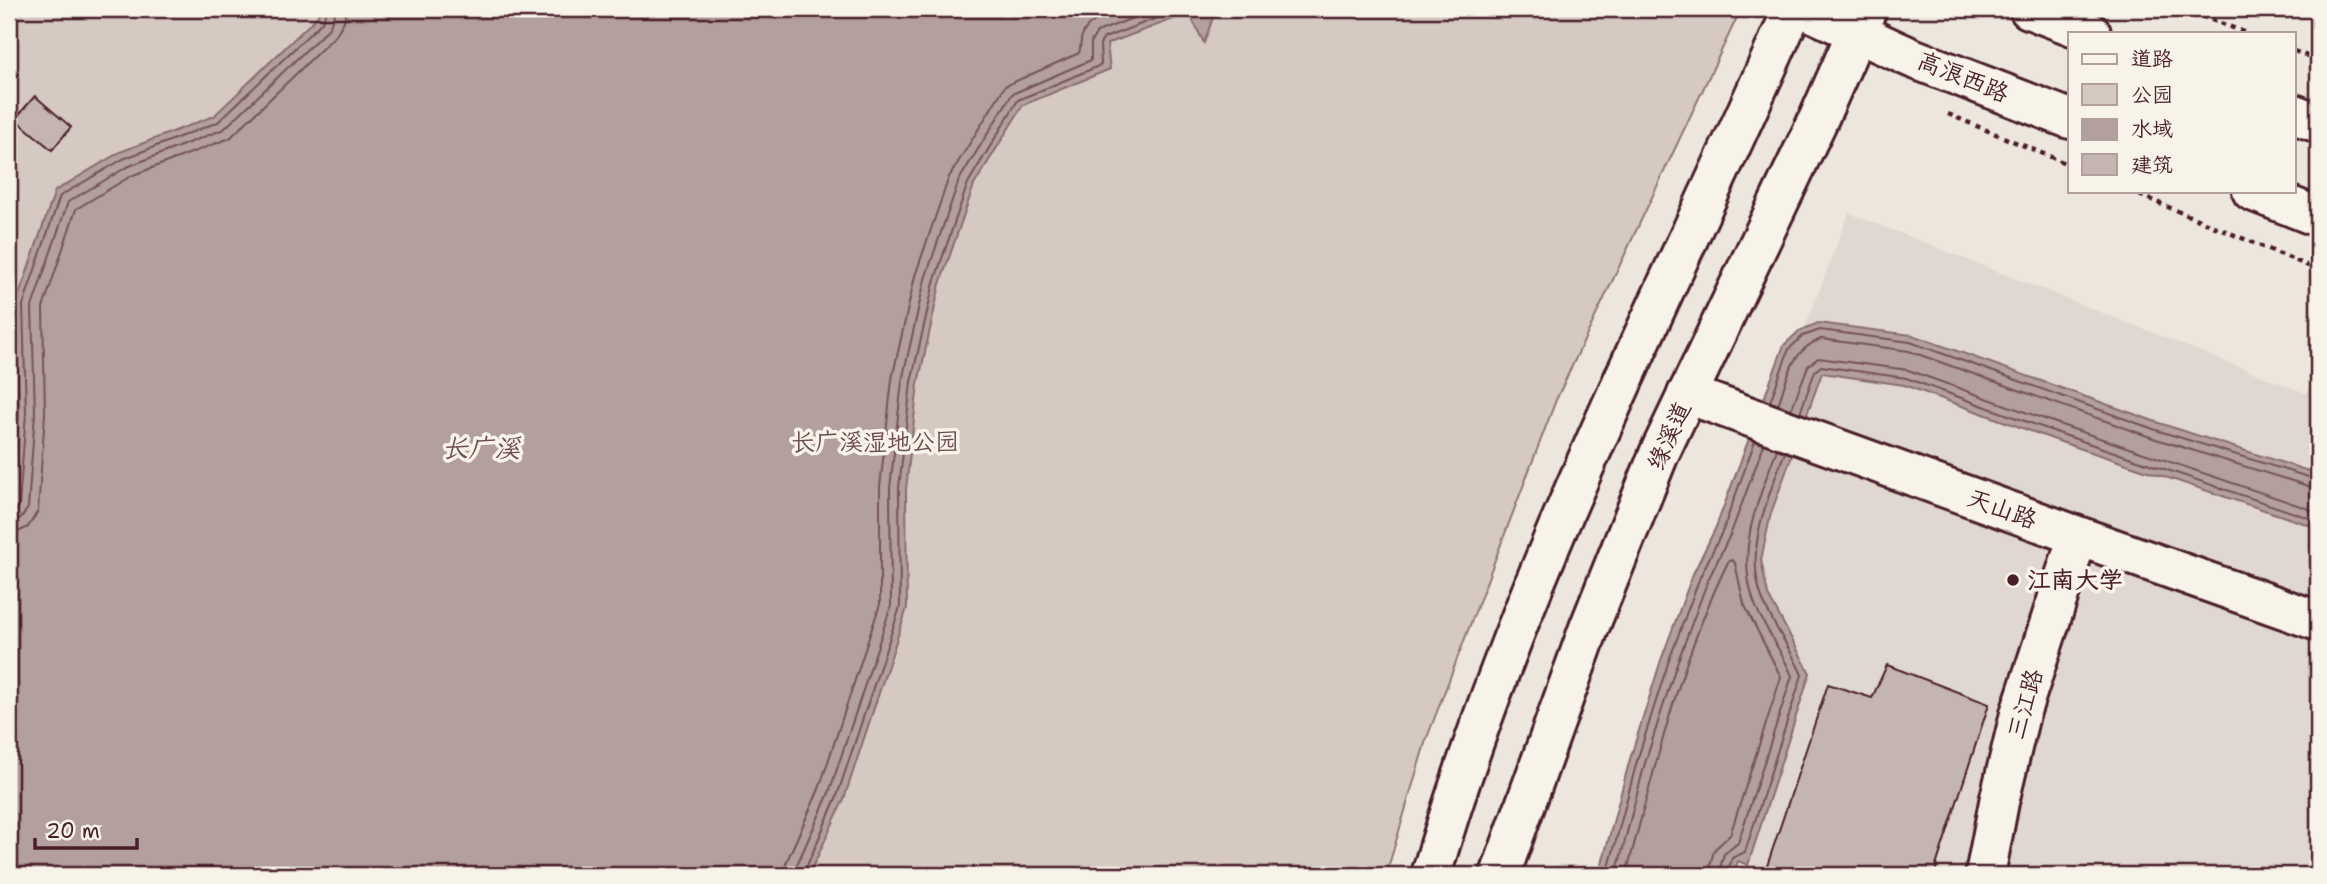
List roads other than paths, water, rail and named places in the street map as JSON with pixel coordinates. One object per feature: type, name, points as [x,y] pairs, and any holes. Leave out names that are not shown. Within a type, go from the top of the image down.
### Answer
[{"type":"main road","points":[[1431,875],[1504,659],[1620,385],[1793,9]]},
{"type":"main road","name":"高浪西路","points":[[1805,9],[1862,20],[1912,58],[2068,118]]},
{"type":"main road","points":[[2029,9],[2088,32]]},
{"type":"main road","name":"缘溪道","points":[[1500,875],[1589,628],[1659,454],[1818,120],[1862,20]]},
{"type":"main road","points":[[2296,115],[2318,123]]},
{"type":"main road","points":[[2255,192],[2318,217]]},
{"type":"main road","name":"天山路","points":[[1687,394],[2318,621]]},
{"type":"main road","name":"三江路","points":[[1985,875],[2020,714],[2078,536]]},
{"type":"water","name":"长广溪","points":[[321,9],[1216,9],[1204,43],[1189,13],[1107,44],[1110,69],[1023,105],[974,185],[940,284],[918,384],[906,489],[907,608],[844,799],[809,875],[9,875],[9,535],[19,413],[16,304],[55,191],[120,152],[214,116],[317,17]]},
{"type":"water","points":[[1818,323],[1912,335],[2162,424],[2318,474],[2318,528],[2061,442],[1904,385],[1822,373],[1771,513],[1761,560],[1768,595],[1810,673],[1748,865],[1738,861],[1733,875],[1599,875],[1630,759],[1661,660],[1693,574],[1716,527],[1784,345],[1799,331]]},
{"type":"place","name":"江南大学","points":[[2013,580]]},
{"type":"park label","name":"长广溪湿地公园","points":[[875,442]]}]
